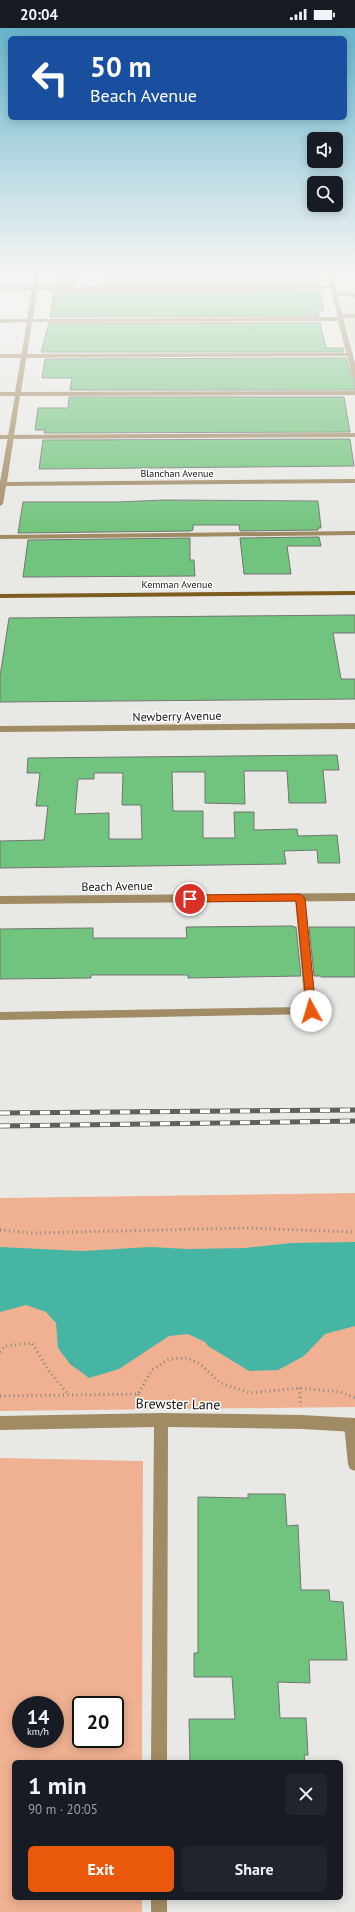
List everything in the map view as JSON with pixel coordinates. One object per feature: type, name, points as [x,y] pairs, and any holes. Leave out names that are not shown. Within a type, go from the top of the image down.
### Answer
[{"type":"street","points":[[0,504],[2,484],[24,357]]},
{"type":"street","points":[[351,357],[355,375]]},
{"type":"street","points":[[0,394],[355,392]]},
{"type":"street","points":[[0,437],[355,435]]},
{"type":"street","name":"Blanchan Avenue","points":[[2,484],[355,481]]},
{"type":"street","points":[[0,537],[355,533]]},
{"type":"street","name":"Kemman Avenue","points":[[0,596],[355,593]]},
{"type":"street","name":"Newberry Avenue","points":[[0,729],[355,726]]},
{"type":"street","name":"Beach Avenue","points":[[0,900],[355,897]]},
{"type":"street","points":[[0,1016],[311,1011],[300,898]]},
{"type":"street","points":[[159,1760],[161,1420]]},
{"type":"street","name":"Brewster Lane","points":[[0,1423],[161,1420],[302,1422],[353,1425]]},
{"type":"street","points":[[353,1425],[355,1464]]},
{"type":"street","points":[[159,1900],[159,1912]]},
{"type":"path","points":[[0,1230],[34,1233],[245,1228],[355,1232]]},
{"type":"path","points":[[0,1352],[5,1346],[32,1343],[49,1371],[68,1394]]},
{"type":"path","points":[[0,1396],[138,1394],[152,1370],[169,1359],[187,1358],[200,1364],[221,1383],[250,1393],[300,1388],[340,1392],[355,1398]]},
{"type":"shaded area","points":[[355,1193],[355,1407],[0,1411],[0,1198]]},
{"type":"shaded area","points":[[355,1242],[355,1326],[325,1334],[304,1356],[278,1370],[249,1371],[208,1346],[205,1342],[188,1334],[169,1336],[119,1369],[89,1378],[70,1364],[58,1348],[56,1323],[46,1312],[26,1305],[0,1312],[0,1247],[82,1251],[150,1247],[188,1249],[245,1248],[291,1243]]},
{"type":"shaded area","points":[[0,1458],[143,1461],[142,1760],[12,1760],[12,1900],[142,1900],[142,1912],[0,1912]]},
{"type":"building","points":[[346,358],[351,375],[355,378],[355,390],[70,390],[72,378],[42,378],[45,359]]},
{"type":"building","points":[[69,397],[344,397],[350,432],[44,433],[45,430],[35,430],[38,408],[68,408]]},
{"type":"building","points":[[350,439],[354,466],[39,469],[43,440]]},
{"type":"building","points":[[164,500],[318,501],[321,528],[318,528],[318,530],[240,531],[239,525],[193,525],[193,530],[190,531],[18,533],[23,502],[118,502]]},
{"type":"building","points":[[319,537],[321,546],[287,546],[291,574],[244,574],[240,538]]},
{"type":"building","points":[[190,538],[190,560],[194,560],[195,576],[23,577],[28,540]]},
{"type":"building","points":[[355,615],[355,633],[333,633],[341,679],[355,679],[355,699],[0,702],[0,676],[9,618]]},
{"type":"building","points":[[337,755],[339,770],[323,770],[326,803],[289,803],[287,771],[244,771],[245,804],[205,803],[205,772],[172,772],[173,811],[203,811],[203,838],[235,838],[234,812],[254,812],[254,830],[297,829],[298,836],[337,835],[340,863],[318,863],[317,850],[284,851],[286,864],[0,868],[0,841],[44,840],[48,806],[36,806],[40,773],[27,773],[28,758]],"holes":[[[94,773],[123,773],[122,805],[141,805],[142,839],[109,839],[109,813],[75,814],[78,779],[94,779]]]},
{"type":"building","points":[[186,927],[296,927],[301,976],[188,978],[188,975],[91,975],[91,978],[0,979],[0,929],[93,928],[93,938],[187,938]]},
{"type":"building","points":[[309,927],[355,927],[355,977],[314,976]]},
{"type":"building","points":[[248,1494],[285,1494],[287,1526],[298,1525],[301,1590],[329,1590],[330,1601],[343,1602],[347,1660],[309,1660],[310,1683],[278,1682],[280,1718],[306,1718],[308,1755],[304,1755],[305,1760],[190,1760],[189,1719],[235,1719],[232,1677],[194,1677],[194,1653],[198,1653],[198,1497],[248,1498]]},
{"type":"railway","points":[[0,1113],[355,1110]]},
{"type":"railway","points":[[0,1126],[355,1121]]},
{"type":"route","points":[[190,899],[300,898],[311,1011]]}]
